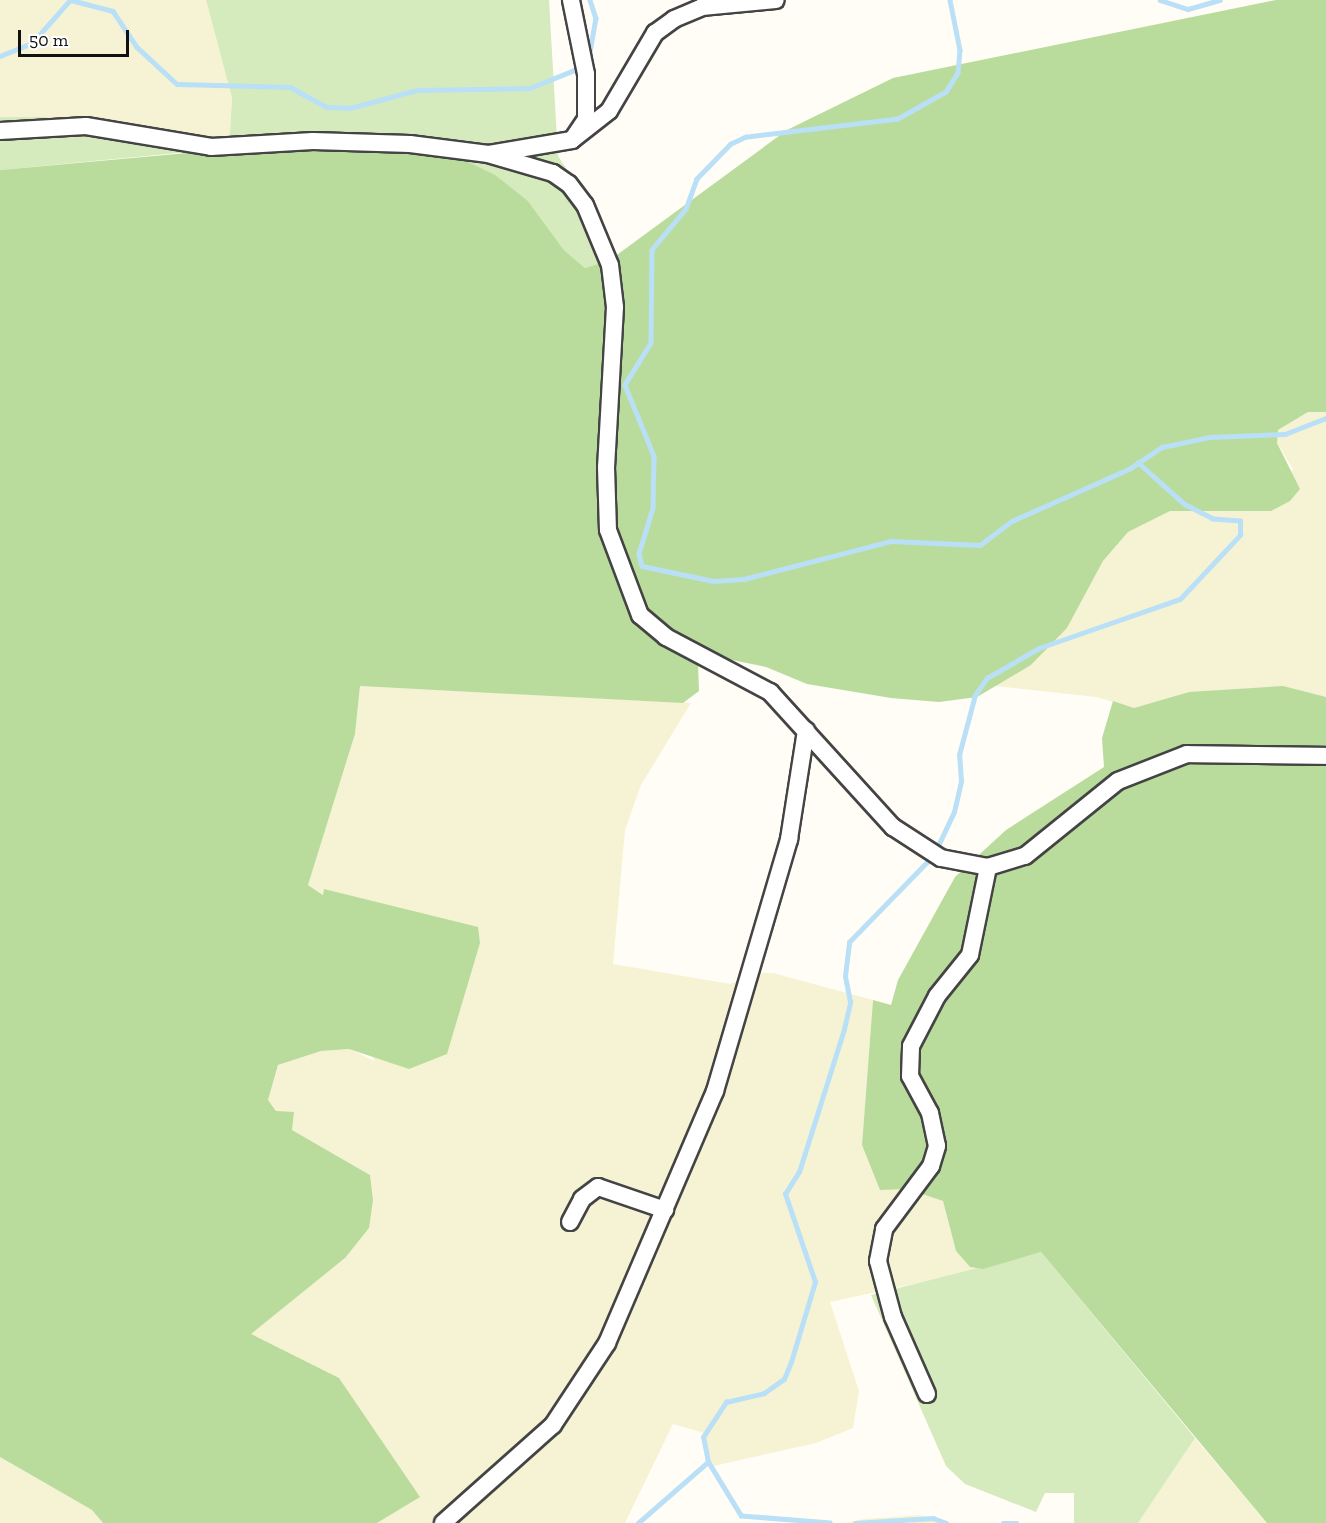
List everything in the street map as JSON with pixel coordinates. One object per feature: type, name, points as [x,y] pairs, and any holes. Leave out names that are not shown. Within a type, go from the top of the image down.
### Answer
[{"type":"street","points":[[570,0],[589,99],[586,119],[572,140]]},
{"type":"street","points":[[488,154],[522,144],[572,140],[609,111],[655,33],[674,19],[702,7],[776,0]]},
{"type":"street","points":[[0,131],[86,126],[211,147],[362,141],[488,154],[553,173],[585,205],[601,237],[615,307],[606,467],[608,530],[640,615],[666,637],[754,680],[806,730],[893,827],[935,854],[988,867],[1025,856],[1118,781],[1187,754],[1326,756]]},
{"type":"street","points":[[443,1523],[573,1401],[608,1343],[715,1090],[771,909],[796,807],[806,730]]},
{"type":"street","points":[[927,1394],[893,1317],[878,1261],[884,1229],[931,1166],[937,1146],[930,1113],[910,1076],[911,1046],[937,996],[970,956],[988,867]]},
{"type":"street","points":[[570,1222],[582,1199],[598,1187],[665,1210]]},
{"type":"shaded area","points":[[0,0],[206,0],[232,98],[229,149],[209,150],[45,117],[0,117]]},
{"type":"shaded area","points":[[1308,412],[1326,412],[1326,697],[1189,692],[1134,708],[1096,697],[995,686],[1031,665],[1067,628],[1103,561],[1128,532],[1170,511],[1271,511],[1293,469],[1277,443],[1278,430]]},
{"type":"shaded area","points":[[360,686],[691,703],[641,785],[625,830],[613,964],[730,984],[756,973],[773,973],[873,1000],[862,1146],[907,1189],[943,1201],[956,1251],[970,1267],[983,1269],[830,1302],[859,1391],[853,1428],[816,1443],[709,1467],[704,1433],[673,1424],[625,1523],[377,1523],[419,1497],[250,1334],[345,1258],[370,1175],[292,1130],[268,1100],[278,1065],[321,1051],[350,1049],[374,1061],[324,890],[324,895],[308,885],[355,734]]},
{"type":"shaded area","points":[[1195,1438],[1267,1523],[1138,1523]]},
{"type":"shaded area","points":[[0,1457],[92,1510],[103,1523],[0,1523]]},
{"type":"shaded area","points":[[920,1515],[950,1523],[845,1523],[864,1519]]},
{"type":"green space","points":[[206,0],[549,0],[558,156],[594,211],[610,260],[585,268],[564,250],[528,201],[462,159],[329,140],[229,149],[232,98]]},
{"type":"green space","points":[[1276,0],[1326,0],[1326,412],[1308,412],[1278,430],[1277,443],[1300,489],[1290,501],[1271,511],[1170,511],[1128,532],[1103,561],[1067,628],[1031,665],[977,697],[939,702],[891,698],[807,684],[766,667],[712,656],[698,663],[699,691],[683,703],[360,686],[355,734],[308,885],[323,895],[324,889],[478,927],[480,943],[447,1054],[409,1069],[349,1049],[321,1051],[278,1065],[268,1100],[276,1111],[294,1112],[292,1130],[370,1175],[373,1200],[369,1228],[345,1258],[251,1334],[339,1378],[420,1497],[377,1523],[103,1523],[92,1510],[0,1457],[0,170],[329,140],[462,159],[495,175],[528,201],[564,250],[585,268],[610,260],[787,130],[893,78]]},
{"type":"green space","points":[[0,117],[45,117],[209,150],[0,170]]},
{"type":"green space","points":[[1283,686],[1326,697],[1326,1523],[1267,1523],[1041,1252],[983,1269],[970,1267],[956,1251],[943,1201],[907,1189],[880,1190],[862,1145],[873,1000],[891,1005],[898,980],[955,877],[1006,830],[1104,767],[1102,738],[1113,701],[1134,708],[1189,692]]},
{"type":"green space","points":[[1041,1252],[1195,1438],[1138,1523],[1074,1523],[1074,1493],[1045,1493],[1036,1512],[965,1484],[946,1466],[871,1295]]},
{"type":"waterway","points":[[0,56],[32,43],[70,0]]},
{"type":"waterway","points":[[71,0],[113,11],[137,47],[177,84],[290,87],[327,107],[350,108],[417,90],[530,88],[577,69]]},
{"type":"waterway","points":[[590,0],[596,18],[590,53]]},
{"type":"waterway","points":[[950,0],[960,50],[958,73],[946,92],[898,119],[746,137],[731,144],[697,179],[686,209],[652,250],[651,343],[625,385],[654,456],[653,508],[639,554],[642,566],[714,581],[744,579],[891,541],[980,545],[1012,521],[1129,469],[1162,447],[1210,437],[1285,434],[1326,418]]},
{"type":"waterway","points":[[1160,0],[1188,9],[1220,0]]},
{"type":"waterway","points":[[936,850],[954,812],[961,781],[959,755],[975,695],[987,678],[1039,648],[1180,599],[1240,535],[1240,521],[1213,519],[1185,505],[1138,463]]},
{"type":"waterway","points":[[830,1523],[741,1516],[708,1462],[703,1437],[726,1402],[764,1393],[784,1379],[791,1362],[815,1282],[785,1194],[799,1172],[844,1029],[850,1002],[845,976],[849,942],[931,858]]},
{"type":"waterway","points":[[638,1523],[708,1462]]},
{"type":"waterway","points":[[855,1523],[933,1518],[946,1523]]},
{"type":"waterway","points":[[1003,1523],[1017,1523]]}]
